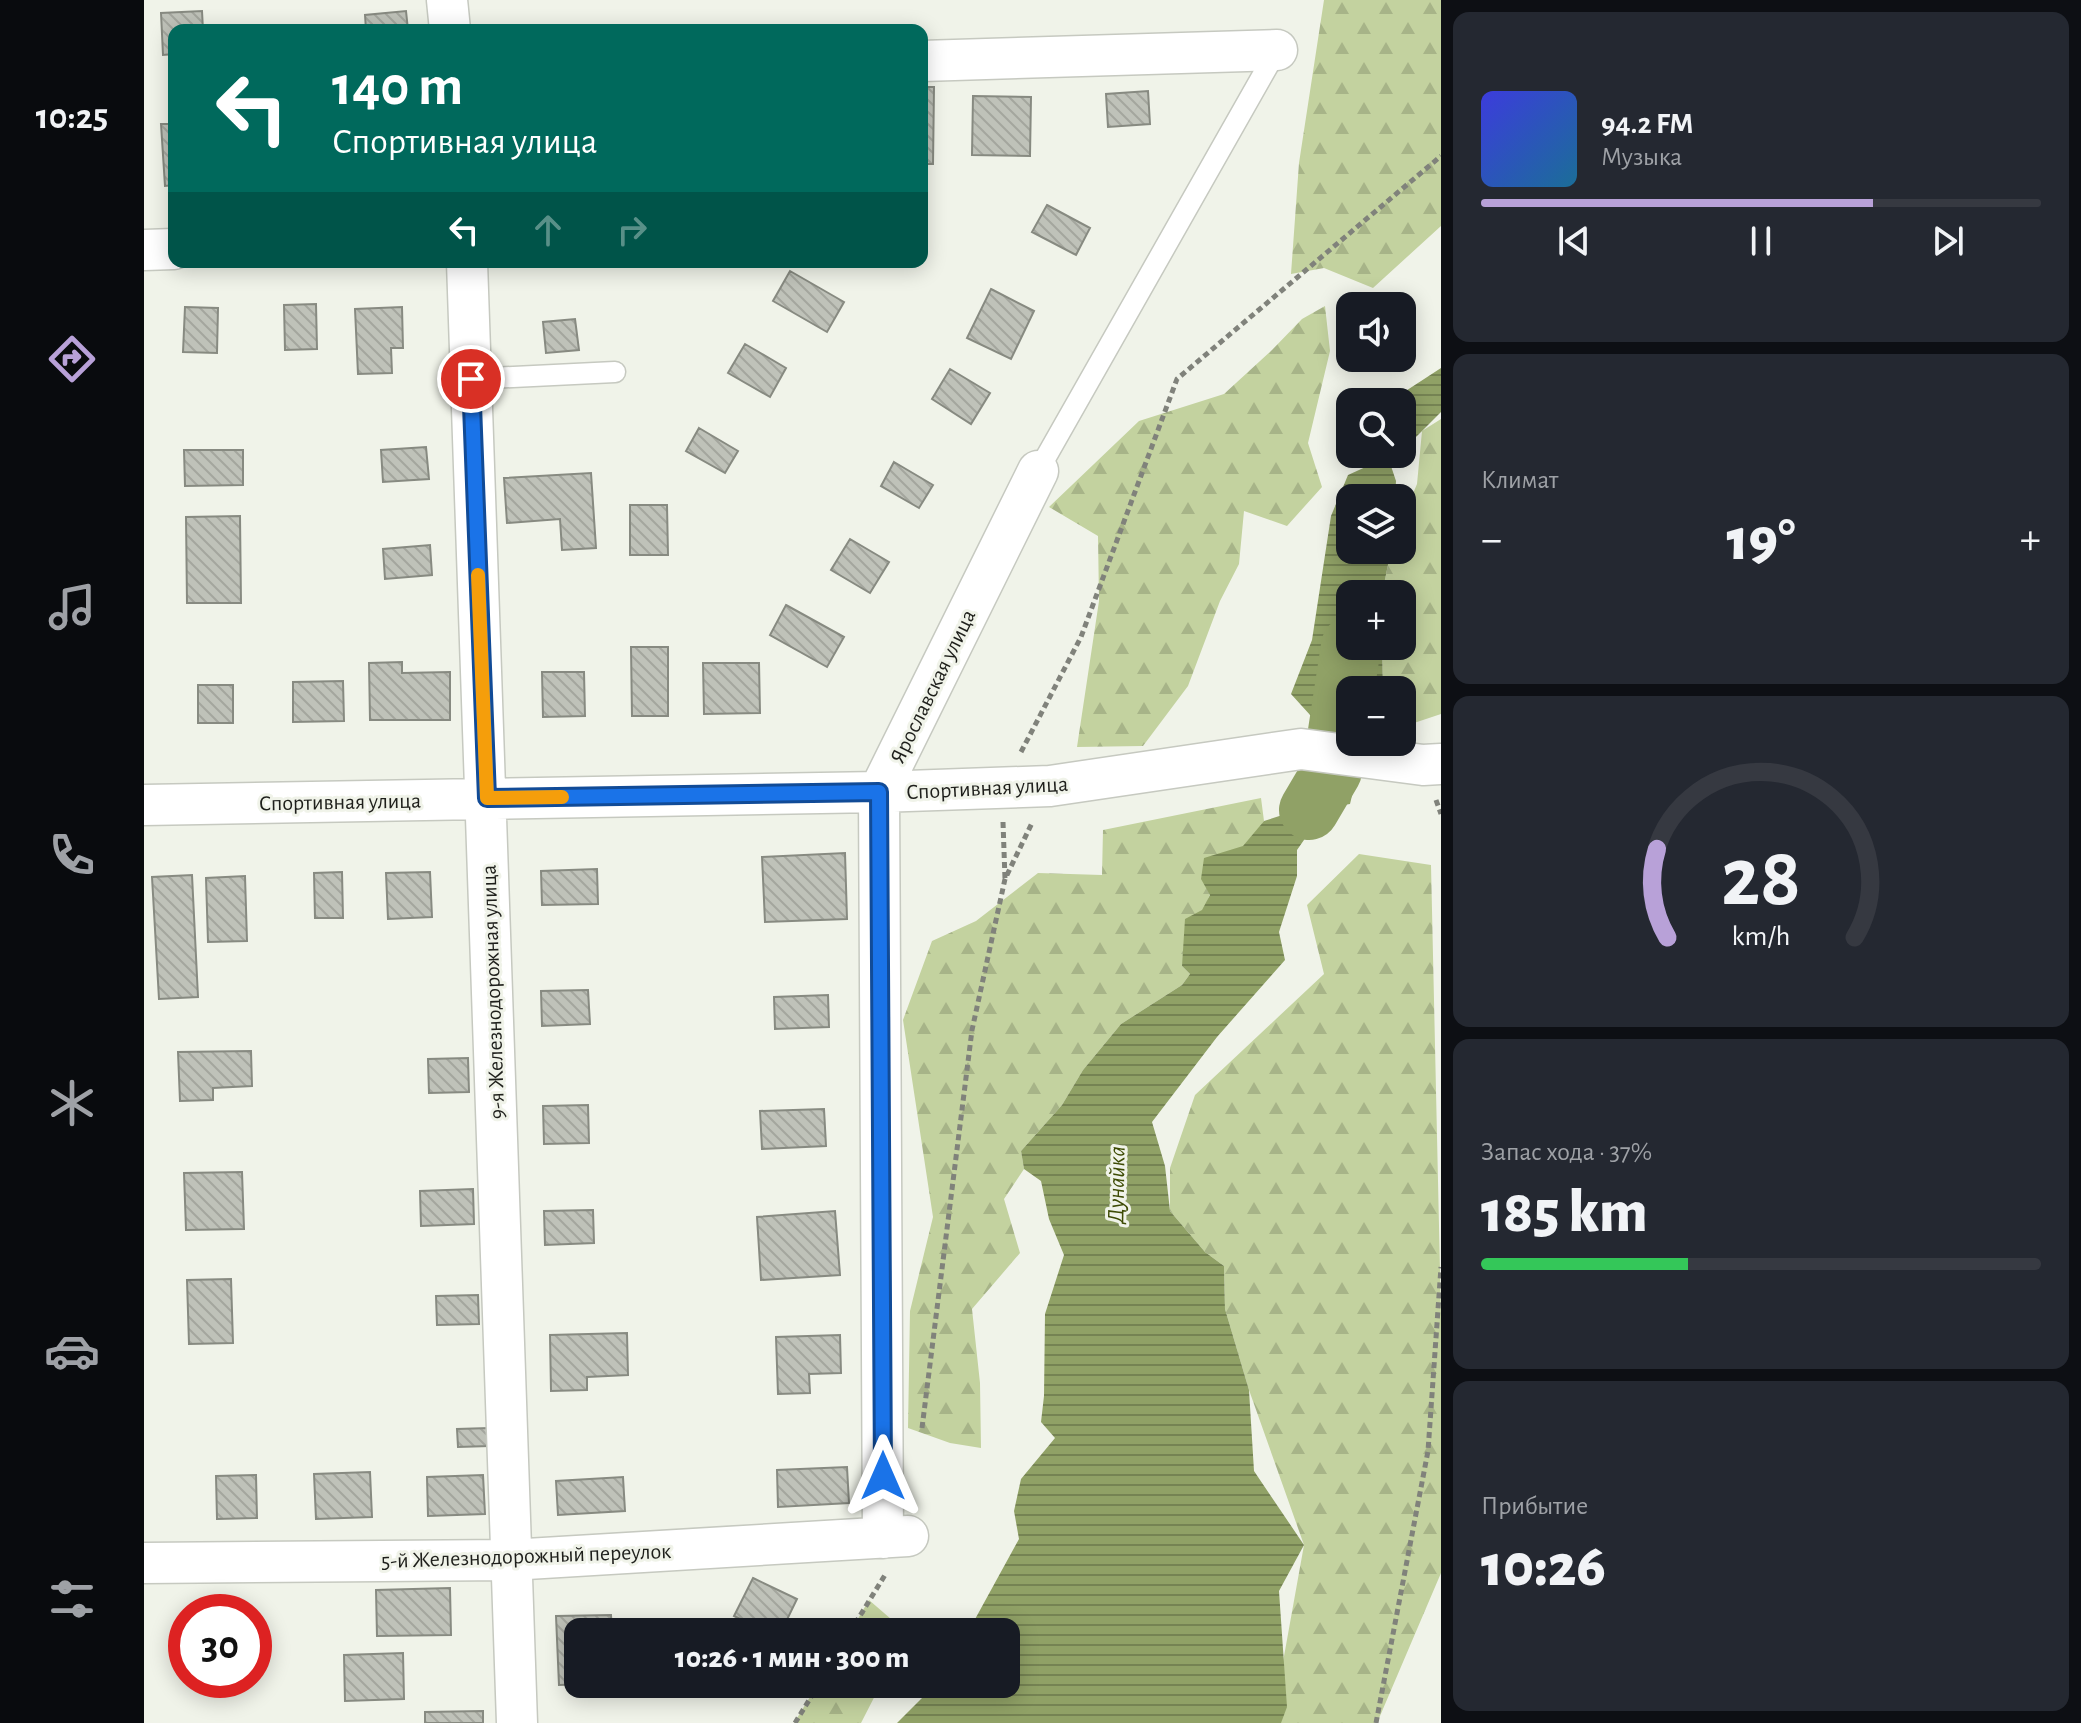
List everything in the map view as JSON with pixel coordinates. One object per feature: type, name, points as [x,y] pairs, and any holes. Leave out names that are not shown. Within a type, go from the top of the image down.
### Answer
[{"type":"street","points":[[447,0],[449,24]]},
{"type":"street","points":[[928,61],[1277,50]]},
{"type":"street","points":[[144,250],[168,249]]},
{"type":"street","name":"9-я Железнодорожная улица","points":[[467,268],[517,1723]]},
{"type":"street","name":"Ярославская улица","points":[[896,1537],[879,792],[1038,471]]},
{"type":"street","name":"Спортивная улица","points":[[144,805],[879,792],[1050,786],[1301,749],[1423,765],[1441,764]]},
{"type":"street","name":"5-й Железнодорожный переулок","points":[[144,1563],[510,1560],[896,1537]]},
{"type":"lane","points":[[1038,471],[1277,50]]},
{"type":"lane","points":[[471,379],[615,372]]},
{"type":"path","points":[[1005,879],[1002,788],[1081,637],[1177,379],[1441,156]]},
{"type":"path","points":[[920,1441],[972,1030],[1005,879],[1050,786]]},
{"type":"path","points":[[1376,1723],[1428,1451],[1441,1267]]},
{"type":"path","points":[[857,1618],[896,1537]]},
{"type":"path","points":[[795,1723],[810,1698]]},
{"type":"green space","points":[[1324,0],[1441,0],[1441,226],[1373,288],[1324,268],[1291,274],[1299,163]]},
{"type":"green space","points":[[1325,306],[1330,351],[1308,443],[1322,487],[1287,526],[1244,511],[1239,564],[1220,601],[1188,686],[1143,746],[1077,747],[1099,601],[1098,536],[1049,507],[1139,421],[1224,394],[1302,319]]},
{"type":"green space","points":[[1441,419],[1441,714],[1416,722],[1416,676],[1383,676],[1382,660],[1416,660],[1416,580],[1385,580],[1388,564],[1416,564],[1416,486],[1422,431]]},
{"type":"green space","points":[[1261,798],[1264,821],[1210,894],[1182,966],[1190,974],[1182,985],[1121,1024],[1083,1070],[1062,1105],[1021,1151],[1024,1169],[1004,1199],[1020,1253],[972,1309],[980,1383],[981,1448],[950,1443],[908,1428],[910,1311],[933,1217],[903,1020],[932,941],[976,921],[1038,873],[1102,875],[1103,830]]},
{"type":"green space","points":[[1359,854],[1431,865],[1441,1316],[1441,1573],[1377,1723],[1272,1723],[1304,1545],[1249,1390],[1225,1309],[1224,1266],[1205,1252],[1170,1211],[1170,1168],[1195,1095],[1324,974],[1307,905]]},
{"type":"green space","points":[[869,1600],[890,1618],[858,1618]]},
{"type":"green space","points":[[809,1698],[874,1698],[861,1723],[794,1723]]},
{"type":"water","points":[[1441,368],[1441,412],[1416,437],[1416,388],[1410,388]]},
{"type":"water","points":[[1363,468],[1392,468],[1396,484],[1344,484],[1348,475]]},
{"type":"water","points":[[1336,504],[1336,564],[1388,564],[1385,580],[1336,580],[1336,660],[1382,660],[1383,676],[1336,676],[1336,727],[1328,729],[1291,694],[1312,640],[1331,516]]},
{"type":"water","points":[[1332,771],[1356,779],[1350,804],[1327,807],[1297,850],[1297,876],[1279,932],[1285,960],[1217,1037],[1152,1122],[1165,1166],[1170,1211],[1205,1252],[1224,1266],[1225,1309],[1249,1390],[1254,1471],[1304,1545],[1279,1591],[1287,1707],[1281,1723],[897,1723],[922,1698],[1020,1698],[1020,1618],[976,1618],[1019,1539],[1014,1511],[1021,1479],[1055,1438],[1041,1422],[1045,1314],[1064,1255],[1049,1219],[1041,1181],[1024,1169],[1021,1151],[1062,1105],[1083,1070],[1121,1024],[1182,985],[1190,974],[1182,966],[1185,919],[1202,910],[1210,895],[1201,879],[1204,858],[1243,846],[1264,821],[1295,811],[1310,779]]},
{"type":"building","points":[[202,11],[203,24],[168,24],[168,55],[163,55],[161,13]]},
{"type":"building","points":[[406,11],[407,24],[366,24],[365,15]]},
{"type":"building","points":[[928,87],[934,87],[933,164],[928,164]]},
{"type":"building","points":[[1148,91],[1150,124],[1108,127],[1106,94]]},
{"type":"building","points":[[973,96],[1031,97],[1030,156],[972,155]]},
{"type":"building","points":[[161,124],[168,124],[168,186],[165,186]]},
{"type":"building","points":[[1047,205],[1090,228],[1076,255],[1032,232]]},
{"type":"building","points":[[790,271],[844,302],[827,332],[773,301]]},
{"type":"building","points":[[991,289],[1034,311],[1011,359],[967,338]]},
{"type":"building","points":[[316,304],[317,349],[285,350],[284,305]]},
{"type":"building","points":[[185,307],[218,308],[217,353],[183,352]]},
{"type":"building","points":[[402,307],[403,348],[391,348],[392,373],[358,374],[355,309]]},
{"type":"building","points":[[575,319],[579,350],[546,353],[543,322]]},
{"type":"building","points":[[745,344],[786,368],[770,397],[728,373]]},
{"type":"building","points":[[950,369],[990,393],[971,424],[932,399]]},
{"type":"building","points":[[699,428],[738,451],[725,473],[686,451]]},
{"type":"building","points":[[426,447],[429,479],[383,482],[381,450]]},
{"type":"building","points":[[184,450],[243,450],[243,485],[185,486]]},
{"type":"building","points":[[894,462],[933,485],[919,508],[881,486]]},
{"type":"building","points":[[591,473],[596,548],[562,550],[560,519],[507,523],[504,478]]},
{"type":"building","points":[[630,505],[667,505],[668,555],[630,555]]},
{"type":"building","points":[[240,516],[241,603],[187,603],[186,517]]},
{"type":"building","points":[[850,539],[889,562],[870,593],[831,570]]},
{"type":"building","points":[[430,545],[432,575],[385,579],[383,549]]},
{"type":"building","points":[[786,605],[844,637],[827,667],[770,635]]},
{"type":"building","points":[[631,647],[668,647],[668,716],[632,716]]},
{"type":"building","points":[[402,662],[402,673],[450,672],[450,720],[370,720],[369,663]]},
{"type":"building","points":[[703,663],[759,663],[760,713],[704,714]]},
{"type":"building","points":[[542,672],[584,672],[585,716],[543,717]]},
{"type":"building","points":[[343,681],[344,721],[293,722],[293,682]]},
{"type":"building","points":[[198,685],[233,685],[233,723],[198,723]]},
{"type":"building","points":[[845,853],[847,919],[765,922],[762,857]]},
{"type":"building","points":[[597,869],[598,904],[542,905],[541,871]]},
{"type":"building","points":[[342,872],[343,918],[315,918],[314,873]]},
{"type":"building","points":[[430,872],[432,917],[388,919],[386,873]]},
{"type":"building","points":[[192,875],[198,997],[159,999],[152,877]]},
{"type":"building","points":[[245,876],[247,941],[208,942],[206,878]]},
{"type":"building","points":[[588,990],[590,1024],[542,1026],[541,991]]},
{"type":"building","points":[[828,995],[829,1027],[775,1029],[774,997]]},
{"type":"building","points":[[251,1051],[252,1086],[213,1088],[213,1100],[180,1101],[178,1052]]},
{"type":"building","points":[[468,1058],[469,1092],[429,1093],[428,1059]]},
{"type":"building","points":[[588,1105],[589,1143],[544,1144],[543,1106]]},
{"type":"building","points":[[824,1109],[826,1146],[762,1149],[760,1111]]},
{"type":"building","points":[[242,1172],[244,1229],[186,1230],[184,1173]]},
{"type":"building","points":[[473,1189],[474,1224],[421,1226],[420,1191]]},
{"type":"building","points":[[593,1210],[594,1243],[545,1245],[544,1211]]},
{"type":"building","points":[[835,1211],[840,1275],[761,1280],[757,1217]]},
{"type":"building","points":[[231,1279],[233,1343],[189,1344],[187,1280]]},
{"type":"building","points":[[478,1295],[479,1324],[437,1325],[436,1296]]},
{"type":"building","points":[[627,1333],[628,1375],[587,1377],[587,1390],[551,1391],[550,1335]]},
{"type":"building","points":[[840,1335],[841,1373],[809,1374],[810,1393],[778,1394],[776,1337]]},
{"type":"building","points":[[489,1428],[489,1446],[458,1447],[457,1429]]},
{"type":"building","points":[[847,1467],[849,1503],[778,1507],[777,1470]]},
{"type":"building","points":[[370,1472],[372,1517],[316,1519],[314,1474]]},
{"type":"building","points":[[256,1475],[257,1518],[217,1519],[216,1476]]},
{"type":"building","points":[[483,1475],[485,1514],[428,1516],[427,1477]]},
{"type":"building","points":[[623,1477],[625,1511],[558,1515],[556,1481]]},
{"type":"building","points":[[753,1578],[797,1599],[788,1618],[734,1616]]},
{"type":"building","points":[[450,1588],[451,1635],[377,1636],[376,1590]]},
{"type":"building","points":[[611,1615],[611,1618],[564,1618],[564,1685],[559,1685],[556,1616]]},
{"type":"building","points":[[403,1653],[404,1699],[345,1701],[344,1655]]},
{"type":"building","points":[[483,1711],[483,1723],[425,1723],[425,1712]]},
{"type":"waterway","name":"Дунайка","points":[[1309,810],[1332,771],[1349,660]]},
{"type":"slow traffic","points":[[478,575],[487,798],[562,797]]},
{"type":"route","points":[[471,379],[487,798],[879,792],[883,1476]]}]
